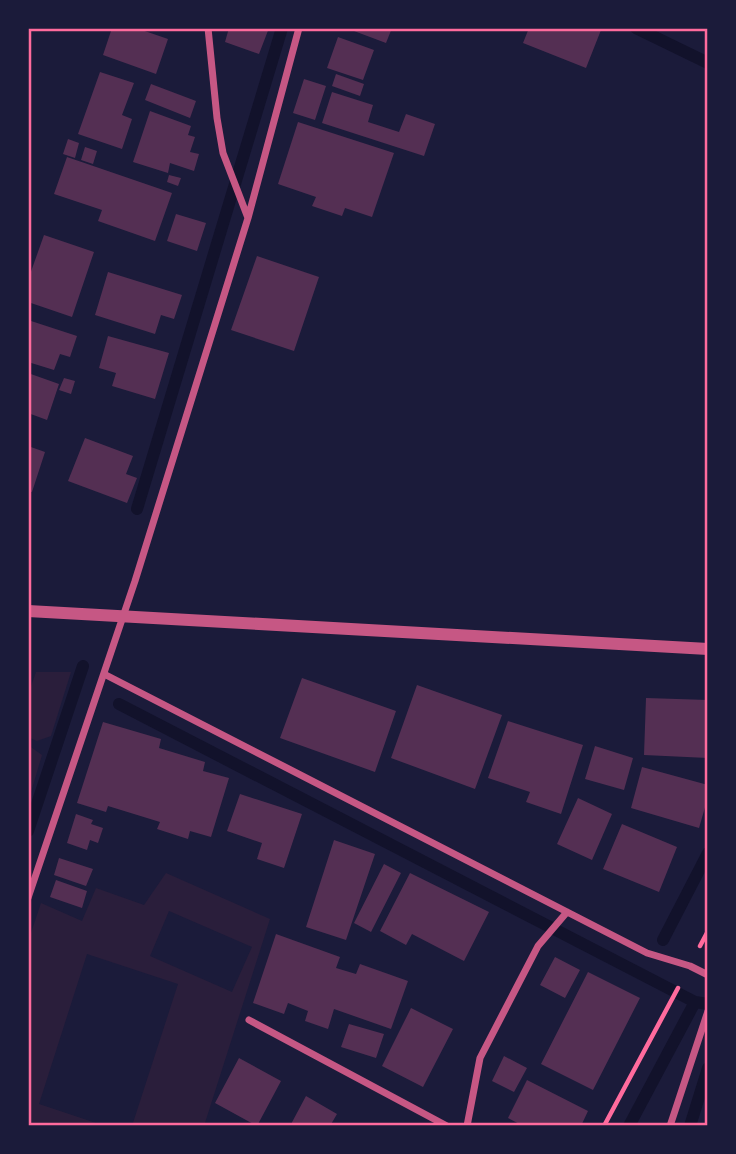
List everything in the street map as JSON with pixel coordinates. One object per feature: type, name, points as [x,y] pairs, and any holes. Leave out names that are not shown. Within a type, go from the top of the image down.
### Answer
[{"type":"street","points":[[208,28],[223,153],[248,218]]},
{"type":"street","points":[[28,898],[124,616],[248,218],[299,28]]},
{"type":"street","points":[[28,611],[708,649]]},
{"type":"street","points":[[104,674],[648,953],[690,966],[708,975]]},
{"type":"street","points":[[467,1126],[480,1058],[538,947],[567,912]]},
{"type":"street","points":[[670,1126],[707,1013]]},
{"type":"street","points":[[249,1020],[447,1126]]},
{"type":"path","points":[[604,1126],[673,996]]},
{"type":"shaded area","points":[[36,672],[71,672],[51,736],[37,741],[28,737],[28,695]]},
{"type":"shaded area","points":[[28,745],[42,755],[29,799],[28,799]]},
{"type":"shaded area","points":[[166,873],[270,919],[204,1126],[132,1126],[178,984],[87,954],[39,1104],[105,1126],[28,1126],[28,942],[41,903],[82,921],[96,888],[144,905]],"holes":[[[169,911],[252,947],[232,992],[150,956]]]},
{"type":"building","points":[[112,28],[136,28],[168,39],[156,74],[103,55]]},
{"type":"building","points":[[229,28],[269,28],[259,54],[225,42]]},
{"type":"building","points":[[346,28],[392,28],[386,43]]},
{"type":"building","points":[[529,28],[601,30],[586,68],[523,43]]},
{"type":"building","points":[[338,37],[374,50],[363,80],[327,68]]},
{"type":"building","points":[[100,72],[134,83],[122,115],[132,119],[122,149],[78,134]]},
{"type":"building","points":[[336,74],[364,84],[360,96],[332,86]]},
{"type":"building","points":[[304,79],[326,86],[315,120],[293,113]]},
{"type":"building","points":[[151,84],[196,101],[190,118],[145,100]]},
{"type":"building","points":[[332,92],[373,105],[368,122],[399,132],[406,114],[435,124],[424,156],[322,123]]},
{"type":"building","points":[[150,111],[191,126],[188,135],[195,137],[190,152],[199,154],[194,171],[170,163],[168,173],[133,162]]},
{"type":"building","points":[[298,122],[394,153],[372,217],[345,208],[342,216],[312,206],[316,197],[278,184]]},
{"type":"building","points":[[68,139],[79,143],[75,158],[63,154]]},
{"type":"building","points":[[85,147],[97,151],[93,164],[81,160]]},
{"type":"building","points":[[67,157],[172,193],[155,241],[98,221],[102,210],[54,194]]},
{"type":"building","points":[[169,175],[181,178],[178,186],[167,182]]},
{"type":"building","points":[[176,214],[206,223],[197,251],[167,241]]},
{"type":"building","points":[[44,235],[94,252],[72,317],[28,302],[28,280]]},
{"type":"building","points":[[257,256],[319,277],[294,351],[231,330]]},
{"type":"building","points":[[108,272],[182,295],[174,319],[161,315],[155,334],[95,315]]},
{"type":"building","points":[[28,320],[77,336],[70,357],[60,354],[54,370],[28,362]]},
{"type":"building","points":[[108,336],[169,353],[155,399],[112,386],[116,373],[99,368]]},
{"type":"building","points":[[28,373],[59,384],[47,420],[28,413]]},
{"type":"building","points":[[64,378],[75,381],[71,394],[59,390]]},
{"type":"building","points":[[85,438],[133,456],[126,474],[137,478],[127,503],[68,481]]},
{"type":"building","points":[[28,446],[45,452],[32,492],[28,491]]},
{"type":"building","points":[[302,678],[396,711],[375,772],[280,738]]},
{"type":"building","points":[[417,685],[502,715],[475,789],[391,758]]},
{"type":"building","points":[[646,698],[708,700],[708,758],[644,755]]},
{"type":"building","points":[[508,721],[583,745],[561,814],[526,802],[530,792],[488,778]]},
{"type":"building","points":[[103,722],[161,739],[159,748],[205,762],[203,771],[229,778],[211,837],[190,831],[188,839],[157,829],[160,822],[108,806],[106,812],[77,803]]},
{"type":"building","points":[[595,746],[633,758],[624,790],[585,779]]},
{"type":"building","points":[[642,767],[708,785],[708,797],[699,828],[631,808]]},
{"type":"building","points":[[240,794],[302,814],[284,868],[257,859],[262,843],[227,831]]},
{"type":"building","points":[[578,798],[612,814],[592,860],[557,844]]},
{"type":"building","points":[[76,814],[93,820],[91,824],[103,828],[98,843],[90,840],[87,850],[67,843]]},
{"type":"building","points":[[622,824],[677,847],[659,892],[603,869]]},
{"type":"building","points":[[334,840],[375,854],[346,940],[306,927]]},
{"type":"building","points":[[59,858],[93,869],[86,886],[54,875]]},
{"type":"building","points":[[384,864],[401,873],[371,932],[354,923]]},
{"type":"building","points":[[410,873],[489,912],[464,961],[412,934],[406,945],[380,931]]},
{"type":"building","points":[[56,880],[87,891],[82,908],[50,897]]},
{"type":"building","points":[[276,934],[340,957],[336,968],[356,974],[360,964],[408,981],[391,1029],[334,1009],[328,1029],[305,1021],[308,1011],[288,1003],[284,1014],[253,1003]]},
{"type":"building","points":[[555,957],[580,970],[565,998],[540,985]]},
{"type":"building","points":[[588,972],[640,998],[593,1090],[541,1064]]},
{"type":"building","points":[[411,1008],[453,1029],[423,1087],[382,1066]]},
{"type":"building","points":[[349,1024],[384,1034],[376,1058],[341,1047]]},
{"type":"building","points":[[504,1056],[527,1068],[514,1092],[492,1081]]},
{"type":"building","points":[[239,1058],[281,1081],[257,1126],[215,1103]]},
{"type":"building","points":[[527,1080],[588,1111],[581,1126],[523,1126],[508,1118]]},
{"type":"building","points":[[306,1096],[337,1114],[330,1126],[290,1126]]},
{"type":"waterway","points":[[137,509],[282,28]]},
{"type":"waterway","points":[[636,28],[708,63]]},
{"type":"waterway","points":[[28,831],[83,666]]},
{"type":"waterway","points":[[119,704],[695,1002],[708,1004]]},
{"type":"waterway","points":[[663,940],[708,853]]},
{"type":"waterway","points":[[629,1126],[695,1002]]},
{"type":"waterway","points":[[690,1126],[708,1068]]}]
